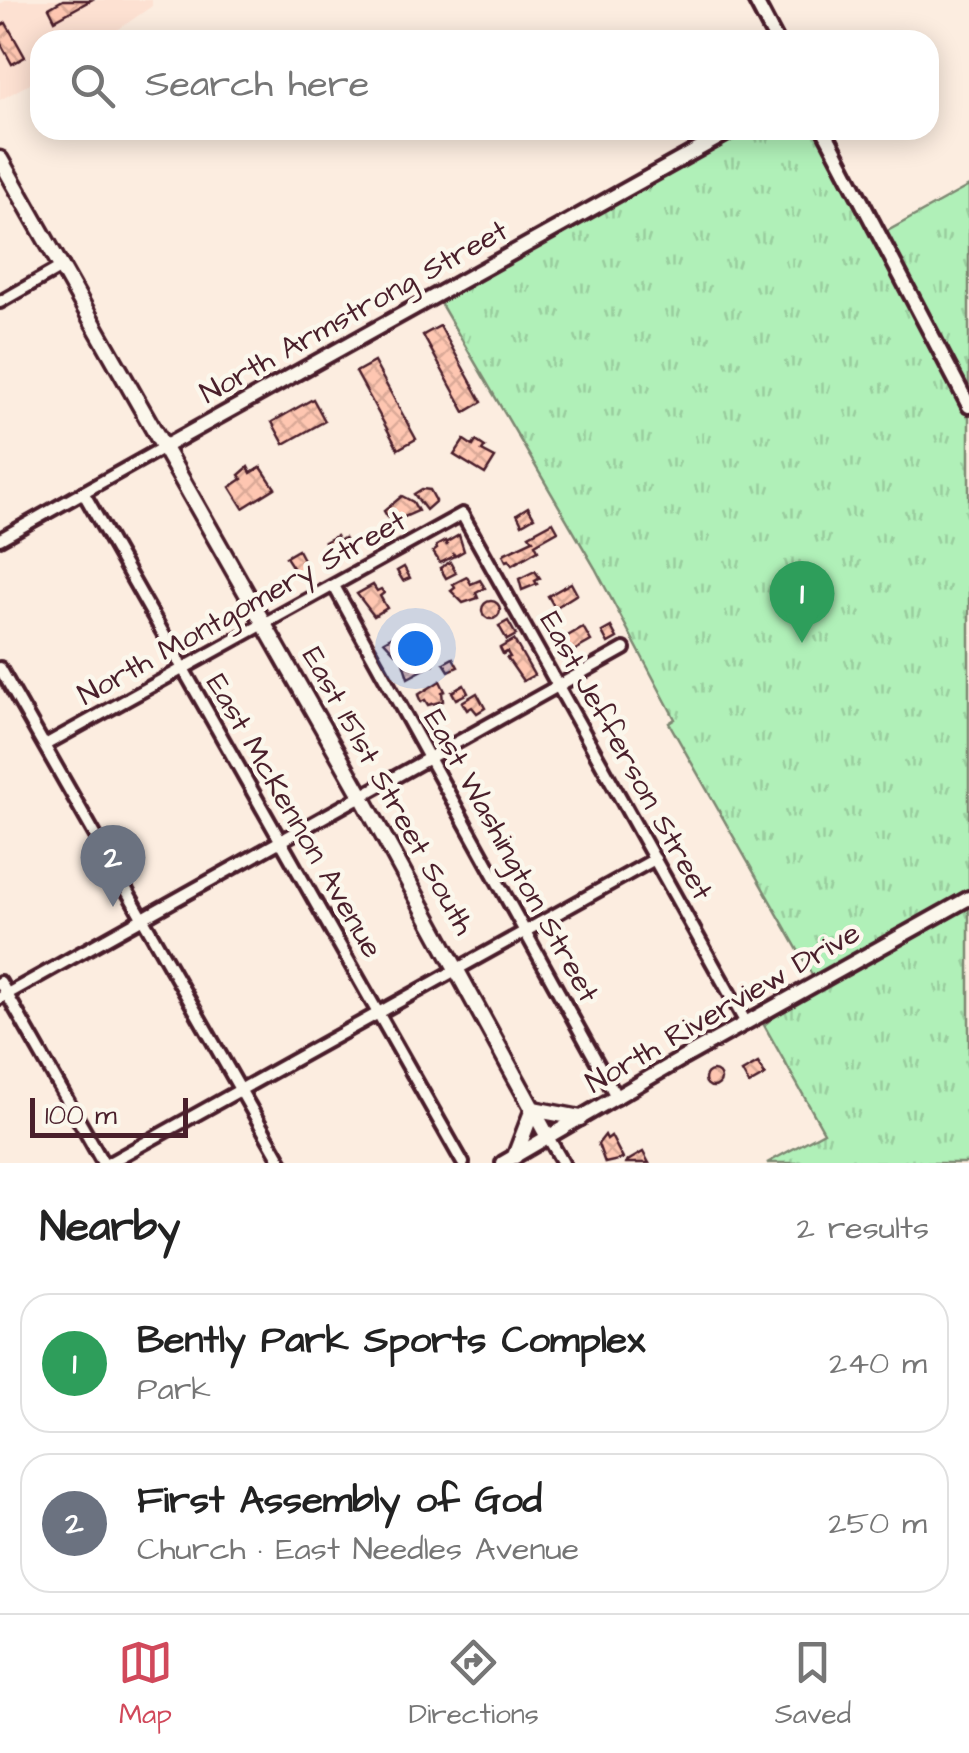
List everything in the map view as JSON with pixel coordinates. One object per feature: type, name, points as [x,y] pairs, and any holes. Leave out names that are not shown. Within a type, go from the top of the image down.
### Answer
[{"type":"main road","name":"East 151st Street South","points":[[0,159],[361,795],[548,1136]]},
{"type":"main road","points":[[509,1160],[533,1110],[580,1118]]},
{"type":"street","points":[[755,0],[771,30]]},
{"type":"street","name":"North Armstrong Street","points":[[0,539],[715,140]]},
{"type":"street","points":[[829,140],[969,406]]},
{"type":"street","points":[[0,302],[62,266]]},
{"type":"street","name":"East McKennon Avenue","points":[[84,492],[462,1163]]},
{"type":"street","name":"North Montgomery Street","points":[[45,745],[462,514]]},
{"type":"street","name":"East Jefferson Street","points":[[462,514],[746,1023]]},
{"type":"street","name":"East Washington Street","points":[[334,586],[617,1098]]},
{"type":"street","points":[[4,996],[624,648]]},
{"type":"street","points":[[0,668],[282,1163]]},
{"type":"street","points":[[0,982],[4,996],[106,1163],[655,859]]},
{"type":"street","name":"North Riverview Drive","points":[[509,1160],[969,898]]},
{"type":"street","name":"East 151st Street South","points":[[548,1136],[563,1163]]},
{"type":"shaded area","points":[[7,0],[152,0],[152,6],[117,30],[30,30],[30,84],[0,100],[0,4]]},
{"type":"green space","points":[[718,140],[829,140],[880,235],[969,186],[969,1163],[767,1163],[824,1132],[764,1025],[816,982],[669,723],[675,719],[595,568],[439,301]]},
{"type":"building","points":[[63,0],[91,0],[55,20],[49,8]]},
{"type":"building","points":[[6,23],[25,57],[12,64],[0,42],[0,26]]},
{"type":"building","points":[[440,326],[482,402],[465,412],[423,335]]},
{"type":"building","points":[[374,362],[416,439],[398,449],[356,372]]},
{"type":"building","points":[[313,399],[325,421],[284,444],[272,422]]},
{"type":"building","points":[[464,440],[473,446],[476,441],[485,447],[482,451],[495,458],[485,474],[454,455]]},
{"type":"building","points":[[248,467],[251,473],[261,467],[275,488],[243,508],[230,487],[242,479],[239,475]]},
{"type":"building","points":[[430,490],[436,501],[426,510],[414,494]]},
{"type":"building","points":[[402,496],[413,502],[418,511],[391,523],[384,511]]},
{"type":"building","points":[[528,507],[534,517],[522,524],[517,514]]},
{"type":"building","points":[[553,522],[558,531],[535,544],[538,550],[512,565],[506,561],[505,553],[533,540],[529,535]]},
{"type":"building","points":[[459,535],[464,551],[455,556],[453,553],[440,563],[433,552],[436,546],[445,541],[447,546]]},
{"type":"building","points":[[336,536],[339,541],[344,538],[349,547],[344,550],[346,555],[339,558],[334,557],[325,542]]},
{"type":"building","points":[[298,550],[309,571],[301,580],[286,557]]},
{"type":"building","points":[[450,562],[456,573],[446,578],[440,568]]},
{"type":"building","points":[[404,567],[410,578],[403,581],[397,571]]},
{"type":"building","points":[[535,571],[540,578],[535,581],[537,584],[522,590],[519,579]]},
{"type":"building","points":[[467,577],[471,584],[480,580],[485,588],[476,593],[478,598],[463,603],[451,591],[455,588],[453,584]]},
{"type":"building","points":[[571,583],[577,594],[555,608],[548,596]]},
{"type":"building","points":[[373,585],[384,593],[380,596],[387,608],[374,616],[357,594]]},
{"type":"building","points":[[491,601],[500,610],[491,619],[482,610]]},
{"type":"building","points":[[508,621],[516,635],[507,640],[499,626]]},
{"type":"building","points":[[583,627],[591,641],[568,654],[561,640]]},
{"type":"building","points":[[611,627],[617,638],[608,643],[602,632]]},
{"type":"building","points":[[400,632],[407,647],[395,653],[384,641]]},
{"type":"building","points":[[514,640],[534,675],[523,681],[507,652],[503,654],[500,648]]},
{"type":"building","points":[[425,649],[434,664],[408,678],[403,662]]},
{"type":"building","points":[[453,658],[458,667],[449,671],[444,663]]},
{"type":"building","points":[[440,681],[445,691],[443,701],[428,705],[425,700],[421,702],[418,695]]},
{"type":"building","points":[[464,685],[468,693],[456,699],[452,692]]},
{"type":"building","points":[[477,693],[485,708],[477,713],[472,707],[467,710],[462,702]]},
{"type":"building","points":[[758,1063],[765,1075],[749,1084],[742,1072]]},
{"type":"building","points":[[713,1071],[721,1079],[713,1087],[705,1079]]},
{"type":"building","points":[[605,1135],[607,1139],[611,1136],[623,1159],[605,1163],[598,1144]]},
{"type":"building","points":[[643,1152],[649,1163],[626,1163],[626,1162]]},
{"type":"place","name":"Bently Park Sports Complex","points":[[802,643]]},
{"type":"place","name":"First Assembly of God","points":[[113,907]]}]
